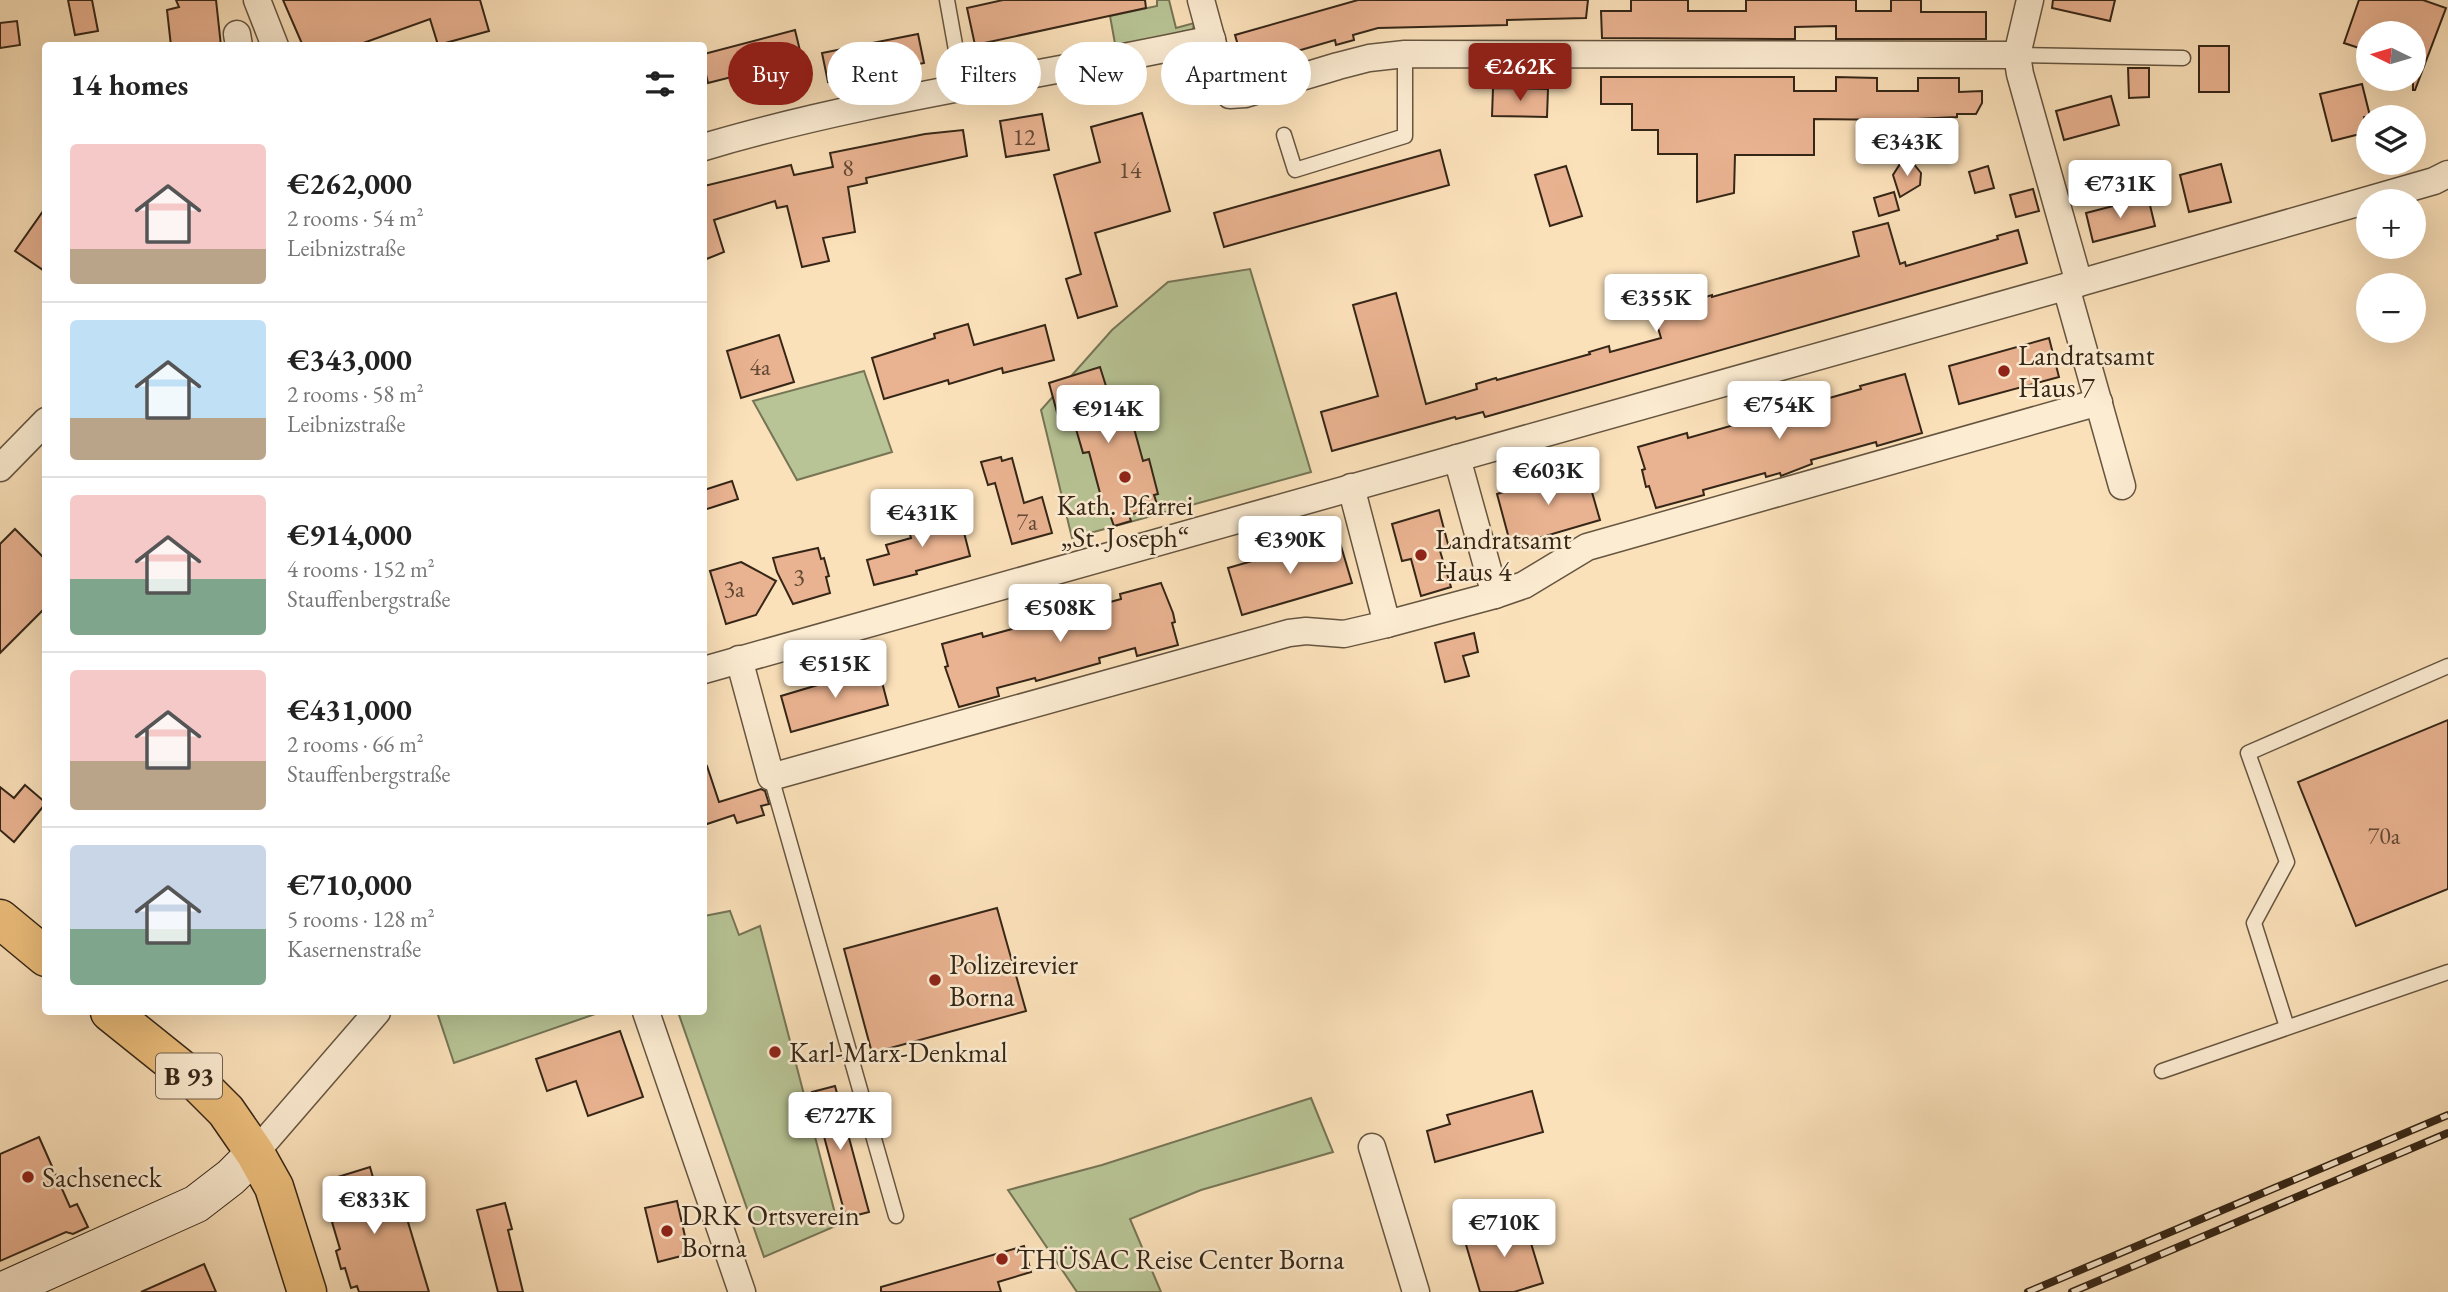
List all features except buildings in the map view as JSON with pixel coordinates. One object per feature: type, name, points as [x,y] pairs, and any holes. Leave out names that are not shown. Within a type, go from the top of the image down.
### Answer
[{"type":"main road","points":[[0,919],[42,954]]},
{"type":"main road","name":"B 93","points":[[114,1015],[218,1102],[255,1153],[274,1187],[307,1292]]},
{"type":"main road","points":[[0,1292],[196,1204],[232,1177],[255,1153]]},
{"type":"street","points":[[257,0],[273,42]]},
{"type":"street","points":[[1201,0],[1223,81],[1230,95],[1245,94],[1369,58],[1405,54],[2017,55]]},
{"type":"street","points":[[2030,0],[2017,55],[2020,74],[2073,285],[2099,402],[2122,486]]},
{"type":"street","points":[[1041,73],[1212,39]]},
{"type":"street","points":[[707,146],[758,131],[936,95]]},
{"type":"street","points":[[707,669],[2073,285],[2434,181],[2448,174]]},
{"type":"street","points":[[739,659],[771,777],[1268,638],[1306,631],[1344,634],[1495,595],[1524,585],[1587,547],[2099,402]]},
{"type":"street","points":[[0,468],[42,425]]},
{"type":"street","points":[[1457,457],[1495,595]]},
{"type":"street","points":[[1351,487],[1387,624]]},
{"type":"street","points":[[255,1153],[374,1015]]},
{"type":"street","points":[[647,1015],[742,1292]]},
{"type":"street","points":[[1372,1147],[1416,1292]]},
{"type":"lane","points":[[947,0],[955,42]]},
{"type":"lane","points":[[1284,135],[1294,170],[1405,136],[1405,54]]},
{"type":"lane","points":[[2017,55],[2183,58]]},
{"type":"lane","points":[[2287,1027],[2254,923],[2287,862],[2248,753],[2448,666]]},
{"type":"lane","points":[[771,777],[896,1216]]},
{"type":"lane","points":[[2162,1071],[2448,972]]},
{"type":"green space","points":[[1157,0],[1169,0],[1176,28],[1194,23],[1193,30],[1144,42],[1115,42],[1110,16],[1157,6]]},
{"type":"green space","points":[[1250,269],[1311,472],[1072,538],[1041,410],[1112,330],[1168,282]]},
{"type":"green space","points":[[864,371],[892,452],[797,480],[753,401]]},
{"type":"green space","points":[[730,911],[739,935],[760,926],[838,1225],[764,1257],[679,1015],[707,1015],[707,915]]},
{"type":"green space","points":[[438,1015],[592,1015],[454,1063]]},
{"type":"green space","points":[[1311,1098],[1333,1152],[1201,1190],[1130,1219],[1161,1292],[1077,1292],[1008,1190],[1102,1165]]},
{"type":"railway","points":[[2028,1292],[2448,1115]]},
{"type":"railway","points":[[2072,1292],[2448,1133]]},
{"type":"place","name":"Landratsamt Haus 7","points":[[2004,371]]},
{"type":"place","name":"Kath. Pfarrei „St. Joseph“","points":[[1125,477]]},
{"type":"place","name":"Landratsamt Haus 4","points":[[1421,555]]},
{"type":"place","name":"Polizeirevier Borna","points":[[935,980]]},
{"type":"place","name":"Karl-Marx-Denkmal","points":[[775,1052]]},
{"type":"place","name":"Sachseneck","points":[[28,1177]]},
{"type":"place","name":"DRK Ortsverein Borna","points":[[667,1231]]},
{"type":"place","name":"THÜSAC Reise Center Borna","points":[[1002,1259]]}]
